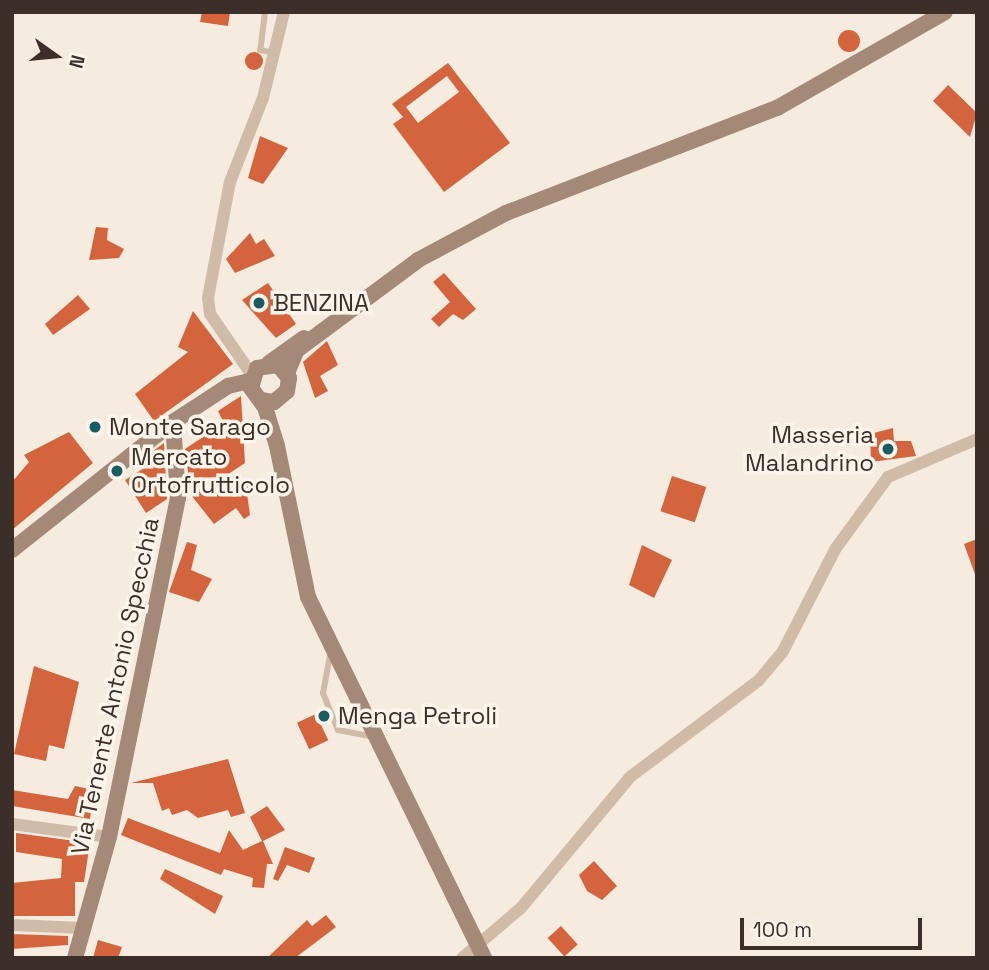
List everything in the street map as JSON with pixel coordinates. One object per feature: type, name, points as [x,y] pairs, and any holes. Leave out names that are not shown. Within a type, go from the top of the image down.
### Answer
[{"type":"main road","points":[[254,387],[269,363],[418,260],[506,212],[777,108],[944,12]]},
{"type":"main road","points":[[277,446],[287,373],[297,350],[327,324]]},
{"type":"main road","points":[[269,363],[287,373]]},
{"type":"main road","points":[[254,387],[277,446],[302,574],[331,650],[480,951]]},
{"type":"main road","points":[[12,550],[173,422],[218,391],[254,387],[282,398]]},
{"type":"main road","name":"Via Tenente Antonio Specchia","points":[[75,958],[109,837],[178,497],[173,422]]},
{"type":"street","points":[[254,387],[210,314],[208,298],[230,182],[275,53],[284,12]]},
{"type":"street","points":[[462,958],[480,951],[521,908],[630,777],[759,680],[782,653],[836,548],[888,477],[977,439]]},
{"type":"street","points":[[12,824],[109,837]]},
{"type":"street","points":[[12,925],[83,928]]},
{"type":"lane","points":[[265,12],[260,50],[275,53]]},
{"type":"lane","points":[[331,650],[323,693],[338,730],[373,737]]},
{"type":"building","points":[[202,12],[230,12],[228,26],[200,22]]},
{"type":"building","points":[[845,30],[853,30],[860,37],[860,45],[853,52],[845,52],[838,45],[838,37]]},
{"type":"building","points":[[254,52],[260,55],[263,61],[260,67],[254,70],[248,67],[245,61],[248,55]]},
{"type":"building","points":[[448,63],[510,143],[444,192],[393,124],[403,117],[392,104]],"holes":[[[447,76],[459,92],[418,123],[406,107]]]},
{"type":"building","points":[[948,85],[977,113],[970,137],[933,101]]},
{"type":"building","points":[[260,136],[288,148],[263,184],[248,178]]},
{"type":"building","points":[[96,227],[108,228],[107,240],[124,249],[119,258],[89,260]]},
{"type":"building","points":[[250,233],[256,244],[264,239],[275,256],[235,273],[226,259]]},
{"type":"building","points":[[444,273],[476,309],[463,320],[453,314],[439,327],[431,319],[450,302],[433,282]]},
{"type":"building","points":[[268,283],[296,324],[276,338],[242,300]]},
{"type":"building","points":[[78,295],[90,309],[53,335],[45,324]]},
{"type":"building","points":[[193,311],[233,364],[154,421],[135,394],[188,352],[178,347]]},
{"type":"building","points":[[327,341],[338,365],[320,376],[328,391],[315,398],[303,362]]},
{"type":"building","points":[[241,396],[245,463],[212,485],[254,482],[255,491],[247,493],[250,515],[244,519],[236,508],[214,524],[191,495],[185,449],[224,423],[218,411]]},
{"type":"building","name":"Masseria Malandrino","points":[[893,428],[894,441],[911,441],[916,456],[871,462],[870,434]]},
{"type":"building","points":[[69,432],[93,463],[12,530],[12,482],[29,462],[24,455]]},
{"type":"building","points":[[164,443],[167,499],[146,513],[125,480],[154,462],[149,454]]},
{"type":"building","points":[[672,476],[706,487],[695,522],[661,511]]},
{"type":"building","points":[[977,539],[977,577],[976,577],[964,544]]},
{"type":"building","points":[[187,542],[197,545],[191,570],[212,579],[199,602],[169,592]]},
{"type":"building","points":[[642,545],[672,560],[654,598],[629,585]]},
{"type":"building","points":[[34,666],[79,682],[64,749],[49,745],[46,761],[14,754]]},
{"type":"building","points":[[316,714],[328,740],[309,749],[297,723]]},
{"type":"building","points":[[228,759],[245,813],[231,817],[228,810],[198,818],[187,810],[172,815],[169,808],[162,811],[153,783],[131,783]]},
{"type":"building","points":[[75,786],[94,790],[90,819],[12,806],[12,790],[68,799]]},
{"type":"building","points":[[267,806],[285,830],[263,841],[273,864],[267,864],[264,888],[252,887],[253,878],[224,869],[221,875],[121,835],[128,818],[220,853],[229,830],[243,850],[262,841],[250,817]]},
{"type":"building","points":[[16,833],[90,843],[84,882],[75,882],[75,916],[12,916],[12,883],[61,878],[62,859],[16,852]]},
{"type":"building","points":[[285,847],[315,858],[309,873],[287,865],[278,881],[273,879]]},
{"type":"building","points":[[594,861],[617,886],[602,900],[587,891],[579,875]]},
{"type":"building","points":[[165,869],[223,896],[215,914],[160,879]]},
{"type":"building","points":[[326,915],[336,927],[295,958],[267,958],[307,920],[312,926]]},
{"type":"building","points":[[561,926],[578,945],[564,957],[548,938]]},
{"type":"building","points":[[12,934],[68,936],[68,945],[12,949]]},
{"type":"building","points":[[98,940],[122,947],[118,958],[93,958]]},
{"type":"place","name":"BENZINA","points":[[259,303]]},
{"type":"place","name":"Monte Sarago","points":[[95,427]]},
{"type":"place","name":"Masseria Malandrino","points":[[888,449]]},
{"type":"place","name":"Mercato Ortofrutticolo","points":[[117,471]]},
{"type":"place","name":"Menga Petroli","points":[[324,716]]}]
